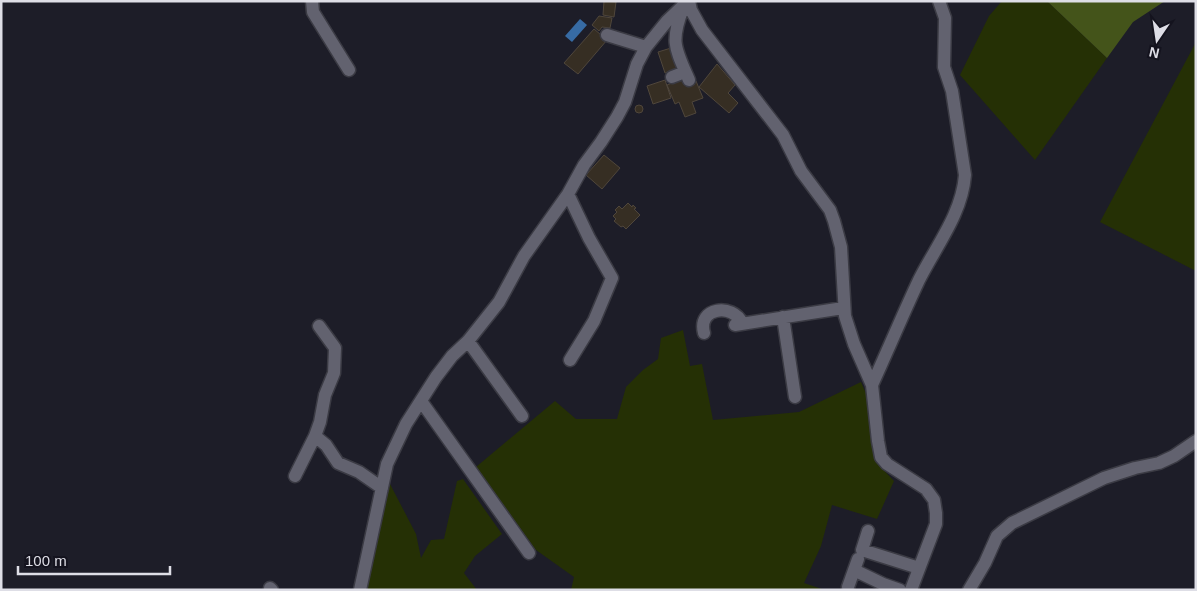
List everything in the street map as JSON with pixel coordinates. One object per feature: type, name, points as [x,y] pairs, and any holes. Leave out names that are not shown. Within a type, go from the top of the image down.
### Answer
[{"type":"street","points":[[312,1],[313,12],[350,70]]},
{"type":"street","points":[[939,1],[945,18]]},
{"type":"street","points":[[872,385],[920,278],[949,227],[964,184],[965,175],[953,100],[944,67],[945,18],[951,1]]},
{"type":"street","points":[[360,590],[388,464],[406,424],[452,356],[468,341],[499,302],[524,256],[568,194],[584,165],[602,142],[625,102],[637,64],[646,47],[667,21],[687,3]]},
{"type":"street","points":[[672,77],[687,76],[675,46],[675,33],[687,3]]},
{"type":"street","points":[[687,3],[702,30],[783,135],[801,171],[830,210],[841,247],[844,308],[854,344],[872,385],[881,457],[887,464],[926,490],[934,500],[936,524],[911,590]]},
{"type":"street","points":[[608,35],[646,47]]},
{"type":"street","points":[[568,194],[589,238],[612,278],[594,320],[570,360]]},
{"type":"street","points":[[704,333],[702,327],[704,319],[712,312],[730,311],[738,315],[739,324],[844,308]]},
{"type":"street","points":[[783,317],[795,397]]},
{"type":"street","points":[[295,476],[315,436],[320,422],[325,395],[334,373],[335,348],[320,326]]},
{"type":"street","points":[[468,341],[522,416]]},
{"type":"street","points":[[421,401],[529,553]]},
{"type":"street","points":[[315,436],[326,446],[338,462],[359,472],[382,488]]},
{"type":"street","points":[[969,590],[997,536],[1012,523],[1104,478],[1159,463],[1174,456],[1196,441]]},
{"type":"street","points":[[868,531],[862,550],[919,568]]},
{"type":"street","points":[[848,587],[856,564],[883,584],[900,590]]},
{"type":"green space","points":[[1002,1],[1047,1],[1107,58],[1035,160],[960,75],[989,16]]},
{"type":"green space","points":[[1047,1],[1165,1],[1133,22],[1107,58]]},
{"type":"green space","points":[[1196,42],[1196,271],[1100,222]]},
{"type":"green space","points":[[683,330],[690,366],[702,364],[713,420],[799,412],[861,382],[868,398],[876,462],[894,481],[877,519],[832,505],[821,546],[804,583],[825,590],[571,590],[574,577],[536,550],[476,467],[555,401],[576,419],[617,419],[626,387],[643,370],[658,359],[661,338]]},
{"type":"green space","points":[[463,479],[502,534],[475,556],[464,573],[477,590],[366,590],[390,484],[416,534],[421,558],[431,540],[444,539],[457,481]]},
{"type":"water","points":[[580,19],[587,25],[572,42],[565,36]]},
{"type":"building","points":[[604,1],[616,2],[614,17],[603,15]]},
{"type":"building","points":[[599,16],[612,18],[610,28],[602,27],[599,31],[592,25]]},
{"type":"building","points":[[594,29],[607,40],[578,74],[564,63]]},
{"type":"building","points":[[671,48],[678,69],[665,73],[658,52]]},
{"type":"building","points":[[717,64],[735,85],[728,93],[738,103],[729,113],[699,87]]},
{"type":"building","points":[[684,78],[686,84],[696,81],[703,98],[692,102],[696,113],[685,117],[679,102],[675,104],[667,85]]},
{"type":"building","points":[[665,80],[671,98],[653,104],[647,86]]},
{"type":"building","points":[[639,105],[643,109],[639,113],[635,109]]},
{"type":"building","points":[[604,155],[620,168],[602,189],[586,175]]},
{"type":"building","points":[[628,203],[636,208],[634,209],[640,215],[626,229],[614,221],[616,219],[613,216],[619,206],[622,209]]}]
